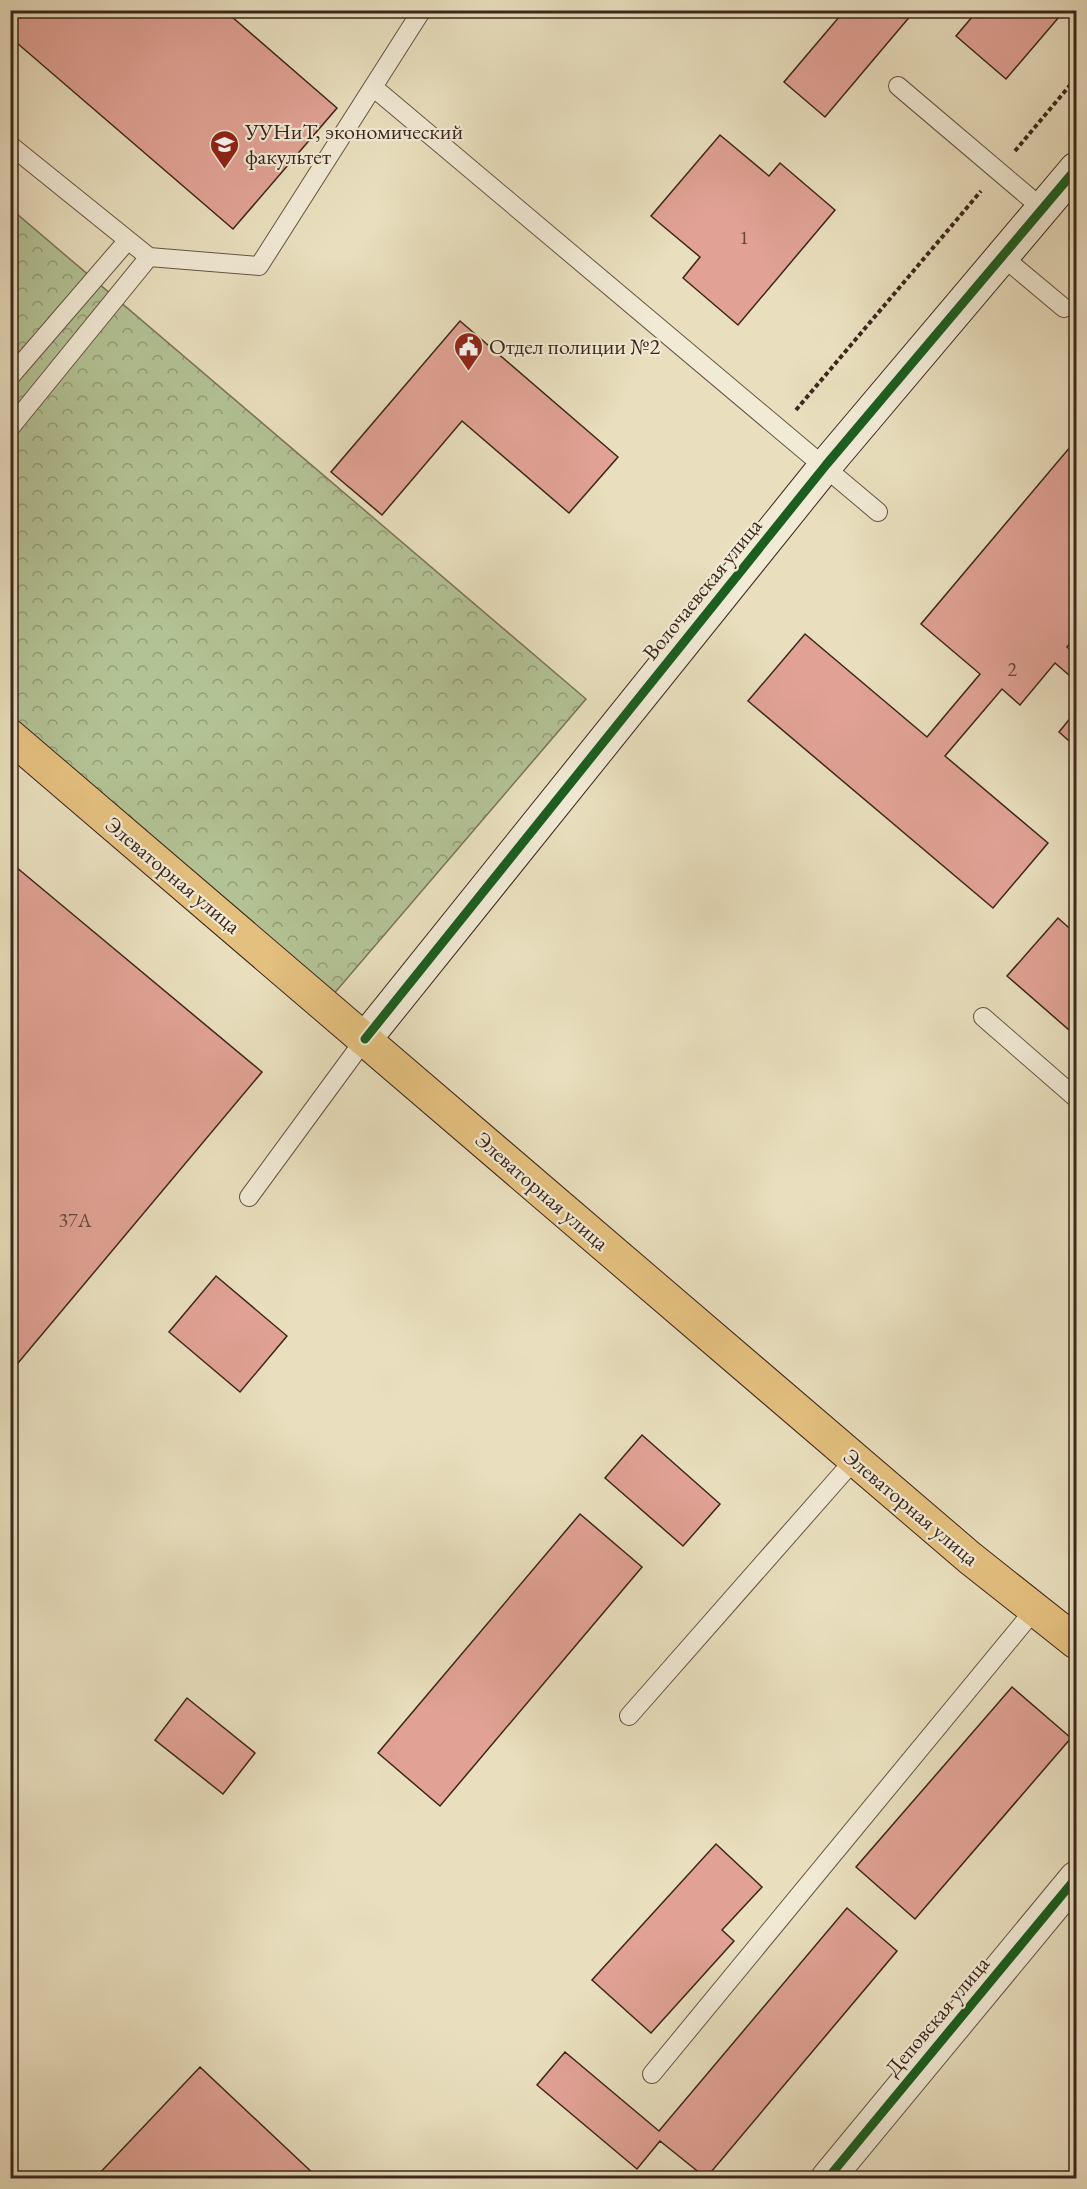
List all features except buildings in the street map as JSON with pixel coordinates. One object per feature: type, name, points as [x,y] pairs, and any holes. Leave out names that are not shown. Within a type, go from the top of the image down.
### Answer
[{"type":"main road","name":"Элеваторная улица","points":[[10,736],[970,1558],[1077,1642]]},
{"type":"street","name":"Волочаевская улица","points":[[365,1039],[826,465],[1077,169]]},
{"type":"street","name":"Деповская улица","points":[[828,2178],[1077,1878]]},
{"type":"lane","points":[[10,145],[149,257],[259,266],[422,10]]},
{"type":"lane","points":[[898,86],[1043,208]]},
{"type":"lane","points":[[373,87],[826,465],[878,512]]},
{"type":"lane","points":[[10,377],[128,240]]},
{"type":"lane","points":[[10,428],[149,257]]},
{"type":"lane","points":[[1003,257],[1064,308]]},
{"type":"lane","points":[[983,1017],[1077,1098]]},
{"type":"lane","points":[[249,1197],[365,1039]]},
{"type":"lane","points":[[629,1716],[855,1459]]},
{"type":"lane","points":[[652,2074],[1035,1609]]},
{"type":"path","points":[[781,428],[1077,78]]},
{"type":"green space","points":[[10,208],[586,699],[332,996],[11,722]]},
{"type":"cycle path","points":[[365,1039],[826,465],[1076,169]]},
{"type":"cycle path","points":[[828,2178],[1076,1878]]},
{"type":"place","name":"УУНиТ, экономический факультет","points":[[224,170]]},
{"type":"place","name":"Отдел полиции №2","points":[[468,372]]}]
